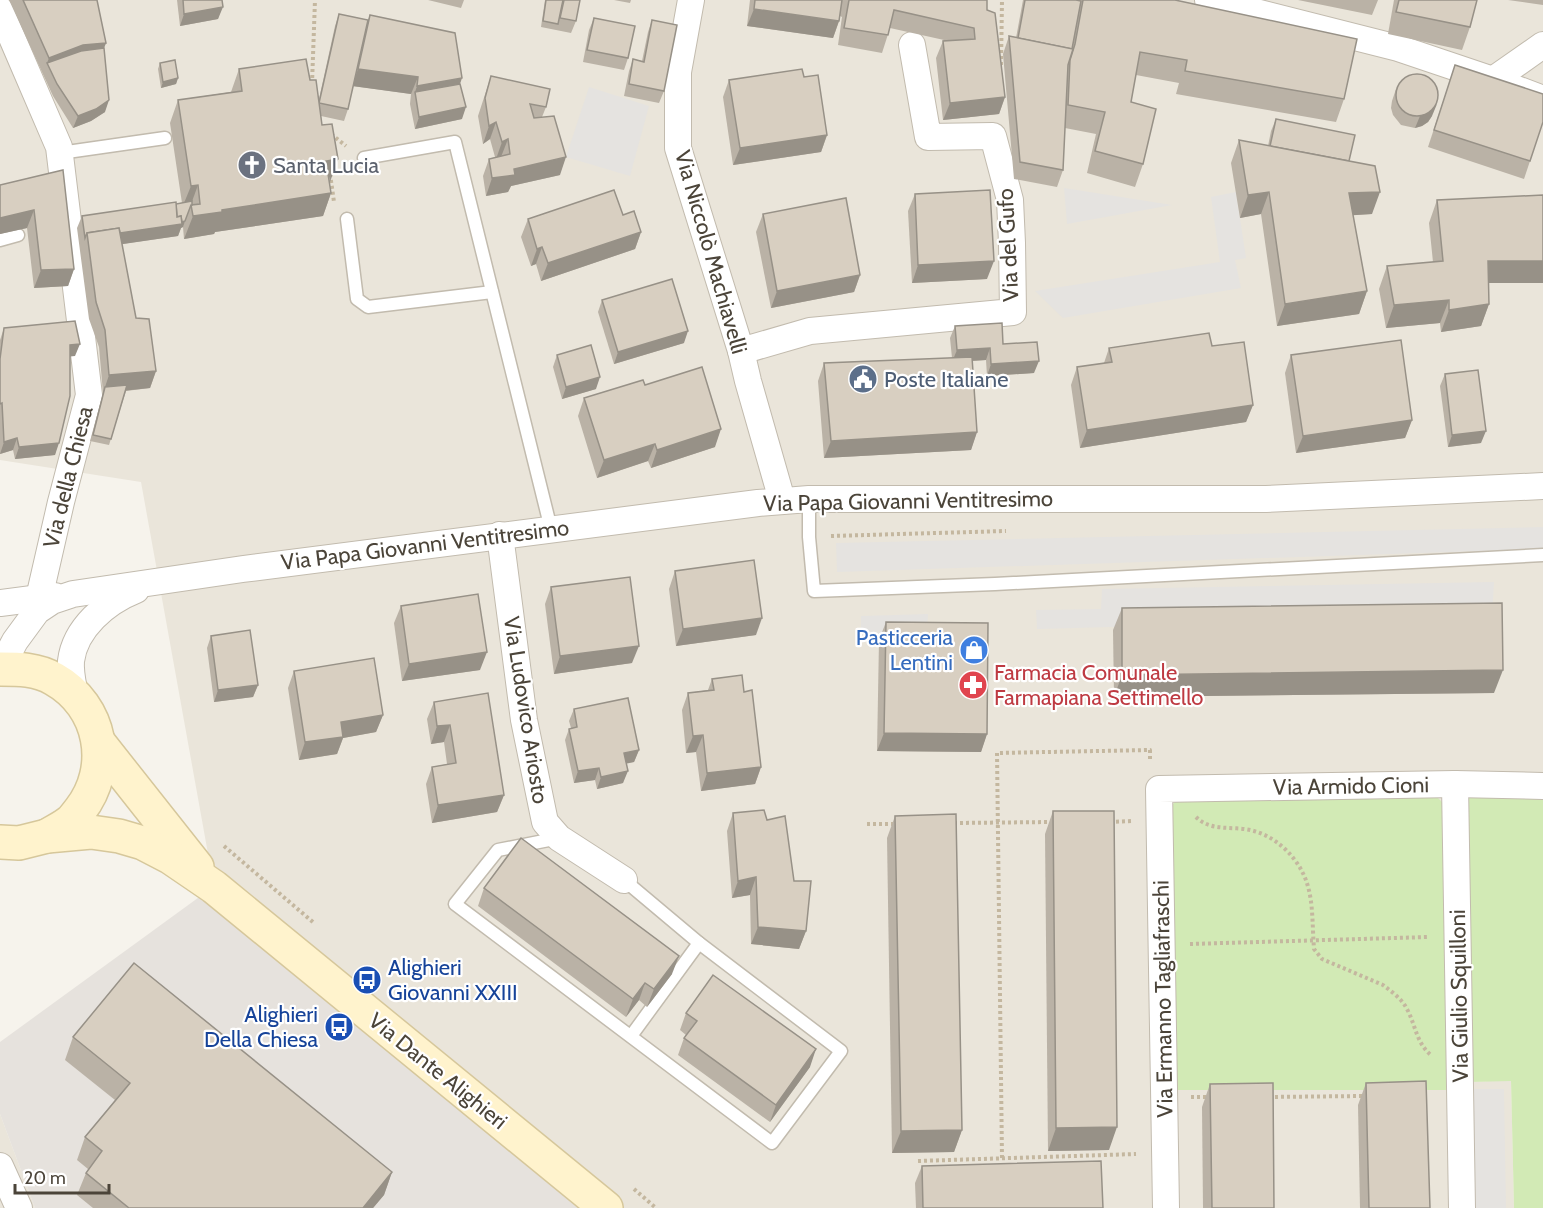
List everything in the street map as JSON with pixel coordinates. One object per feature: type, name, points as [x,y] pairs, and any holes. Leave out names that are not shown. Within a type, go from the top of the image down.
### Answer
[{"type":"main road","name":"Via Dante Alighieri","points":[[0,669],[27,670],[54,678],[75,694],[91,717],[99,743],[99,772],[89,799],[71,820],[47,836]]},
{"type":"main road","name":"Via Dante Alighieri","points":[[99,743],[214,887]]},
{"type":"main road","name":"Via Dante Alighieri","points":[[0,842],[19,843],[47,836],[91,832],[119,836],[143,843],[170,857],[214,887],[606,1208]]},
{"type":"street","name":"Via Niccolò Machiavelli","points":[[691,0],[678,72],[678,148],[741,351],[782,500]]},
{"type":"street","points":[[1223,2],[1398,48],[1543,99]]},
{"type":"street","name":"Via della Chiesa","points":[[0,10],[59,147],[89,394],[39,598]]},
{"type":"street","name":"Via del Gufo","points":[[741,351],[810,331],[1013,312],[1010,200],[993,136],[928,137],[912,45]]},
{"type":"street","points":[[1493,80],[1543,45]]},
{"type":"street","name":"Via Papa Giovanni Ventitresimo","points":[[0,603],[171,581],[243,569],[782,500],[1266,500],[1543,486]]},
{"type":"street","name":"Via Ludovico Ariosto","points":[[500,536],[524,720],[545,822],[559,838],[624,880]]},
{"type":"street","name":"Via Papa Giovanni Ventitresimo","points":[[75,694],[71,662],[75,646],[87,626],[103,609],[134,590],[171,581]]},
{"type":"street","name":"Via Papa Giovanni Ventitresimo","points":[[0,669],[15,641],[37,611],[52,601],[73,594]]},
{"type":"street","name":"Via Armido Cioni","points":[[1168,789],[1455,784],[1543,786]]},
{"type":"street","name":"Via Giulio Squilloni","points":[[1455,784],[1462,1208]]},
{"type":"street","name":"Via Ermanno Tagliafraschi","points":[[1166,1208],[1160,821],[1168,789]]},
{"type":"street","points":[[0,1166],[19,1208]]},
{"type":"lane","points":[[60,153],[165,138]]},
{"type":"lane","points":[[364,159],[455,142],[551,529]]},
{"type":"lane","points":[[347,219],[357,299],[368,307],[492,292]]},
{"type":"lane","points":[[0,240],[18,235]]},
{"type":"lane","points":[[809,499],[809,537],[814,591],[995,584],[1543,555]]},
{"type":"lane","points":[[559,838],[498,850],[455,904],[772,1143],[841,1051],[699,943],[624,880]]},
{"type":"lane","points":[[630,1036],[699,943]]},
{"type":"path","points":[[311,91],[315,0]]},
{"type":"path","points":[[1001,69],[1002,0]]},
{"type":"path","points":[[323,128],[364,159]]},
{"type":"path","points":[[330,171],[334,204]]},
{"type":"path","points":[[1002,1158],[997,753],[1150,750],[1150,778],[1168,789],[1200,822],[1211,826],[1245,829],[1269,836],[1294,858],[1309,886],[1314,949],[1322,959],[1372,980],[1392,992],[1408,1011],[1416,1034],[1426,1052],[1442,1064],[1460,1071]]},
{"type":"path","points":[[1102,822],[1160,821]]},
{"type":"path","points":[[950,823],[1056,822]]},
{"type":"path","points":[[867,824],[903,824]]},
{"type":"path","points":[[218,841],[317,926]]},
{"type":"path","points":[[1162,945],[1458,936]]},
{"type":"path","points":[[1259,1097],[1366,1096]]},
{"type":"path","points":[[1164,1097],[1212,1097]]},
{"type":"path","points":[[918,1161],[1165,1153]]},
{"type":"path","points":[[629,1186],[656,1208]]},
{"type":"shaded area","points":[[0,0],[1543,0],[1543,795],[1471,1082],[1511,1080],[1514,1208],[607,1208],[214,887],[141,482],[0,460]]},
{"type":"shaded area","points":[[589,87],[649,106],[630,176],[566,157]]},
{"type":"shaded area","points":[[1064,188],[1172,205],[1067,224]]},
{"type":"shaded area","points":[[1236,192],[1246,258],[1235,260],[1241,288],[1063,318],[1035,291],[1220,262],[1211,197]]},
{"type":"shaded area","points":[[1543,527],[1543,549],[837,572],[836,543]]},
{"type":"shaded area","points":[[1494,582],[1492,617],[1037,629],[1036,610],[1101,609],[1102,589]]},
{"type":"shaded area","points":[[928,614],[927,635],[861,635],[861,616]]},
{"type":"shaded area","points":[[213,887],[607,1208],[35,1208],[0,1114],[0,1042]]},
{"type":"shaded area","points":[[1470,1089],[1504,1089],[1506,1208],[1472,1208]]},
{"type":"shaded area","points":[[0,1114],[35,1208],[0,1208]]},
{"type":"green space","points":[[1467,795],[1543,795],[1543,1208],[1514,1208],[1511,1081],[1470,1082]]},
{"type":"green space","points":[[1437,797],[1444,804],[1450,1090],[1173,1090],[1168,809],[1177,800]]},
{"type":"building","points":[[23,0],[97,0],[106,43],[83,45],[49,58]]},
{"type":"building","points":[[183,0],[222,0],[223,7],[184,14]]},
{"type":"building","points":[[546,0],[563,0],[558,24],[543,21]]},
{"type":"building","points":[[564,0],[580,0],[576,21],[560,18]]},
{"type":"building","points":[[755,0],[842,0],[839,21],[754,9]]},
{"type":"building","points":[[849,0],[987,0],[987,10],[995,13],[1005,97],[950,103],[943,41],[975,39],[974,28],[894,10],[888,35],[844,28]]},
{"type":"building","points":[[1025,0],[1081,1],[1072,49],[1018,38]]},
{"type":"building","points":[[1083,0],[1175,0],[1357,39],[1344,99],[1185,71],[1187,60],[1140,52],[1131,102],[1156,109],[1143,164],[1095,151],[1105,112],[1068,105],[1070,60]]},
{"type":"building","points":[[1399,0],[1477,0],[1470,27],[1396,12]]},
{"type":"building","points":[[339,14],[368,20],[348,109],[319,103]]},
{"type":"building","points":[[370,15],[455,33],[462,78],[417,86],[418,77],[358,69]]},
{"type":"building","points":[[594,18],[635,26],[628,58],[587,50]]},
{"type":"building","points":[[652,20],[677,25],[664,91],[629,84],[633,59],[644,62]]},
{"type":"building","points":[[1009,36],[1073,49],[1068,65],[1063,170],[1020,162]]},
{"type":"building","points":[[104,48],[109,100],[96,109],[78,116],[57,84],[47,63],[81,51]]},
{"type":"building","name":"Santa Lucia","points":[[306,59],[310,80],[316,80],[322,125],[332,124],[338,159],[326,161],[331,193],[193,216],[191,205],[200,204],[198,185],[191,186],[178,100],[242,91],[239,69]]},
{"type":"building","points":[[175,60],[178,78],[163,82],[160,63]]},
{"type":"building","points":[[1455,65],[1543,94],[1543,122],[1530,161],[1434,130]]},
{"type":"building","points":[[802,69],[804,77],[818,75],[827,135],[740,148],[729,80]]},
{"type":"building","points":[[1417,74],[1432,80],[1438,95],[1432,110],[1417,116],[1402,110],[1396,95],[1402,80]]},
{"type":"building","points":[[491,76],[550,89],[546,107],[530,104],[534,118],[554,116],[566,157],[514,169],[515,175],[492,178],[489,159],[510,154],[508,139],[502,142],[496,122],[489,126],[485,98]]},
{"type":"building","points":[[460,84],[466,107],[419,117],[415,92]]},
{"type":"building","points":[[1276,119],[1355,135],[1349,161],[1270,146]]},
{"type":"building","points":[[1239,140],[1375,166],[1380,192],[1349,193],[1367,291],[1285,304],[1269,192],[1248,195]]},
{"type":"building","points":[[63,170],[74,269],[41,270],[34,210],[0,218],[0,185]]},
{"type":"building","points":[[614,190],[623,215],[634,211],[641,232],[548,263],[542,247],[537,249],[528,219]]},
{"type":"building","points":[[990,190],[994,261],[918,265],[915,194]]},
{"type":"building","points":[[1543,195],[1543,261],[1488,261],[1489,304],[1449,310],[1449,300],[1394,305],[1387,266],[1443,261],[1437,200]]},
{"type":"building","points":[[846,198],[860,275],[777,291],[763,214]]},
{"type":"building","points":[[192,201],[185,221],[182,222],[181,216],[177,217],[176,204]]},
{"type":"building","points":[[176,202],[177,217],[181,216],[182,224],[120,233],[119,228],[87,233],[85,238],[82,216]]},
{"type":"building","points":[[119,228],[136,318],[149,319],[156,371],[109,375],[105,330],[96,302],[87,233]]},
{"type":"building","points":[[672,279],[688,331],[618,352],[602,300]]},
{"type":"building","points":[[75,321],[80,344],[70,345],[70,396],[59,443],[19,447],[17,438],[4,442],[2,403],[0,404],[0,359],[4,328]]},
{"type":"building","points":[[1002,323],[1003,344],[1037,342],[1039,361],[991,364],[990,348],[957,350],[955,326]]},
{"type":"building","points":[[1209,333],[1212,346],[1244,342],[1253,405],[1087,430],[1077,367],[1112,362],[1109,348]]},
{"type":"building","points":[[1401,340],[1412,420],[1303,436],[1291,355]]},
{"type":"building","points":[[591,345],[600,377],[566,387],[557,355]]},
{"type":"building","points":[[972,357],[977,432],[831,441],[824,363]]},
{"type":"building","points":[[702,367],[721,429],[657,450],[655,444],[604,460],[584,398],[643,380],[645,385]]},
{"type":"building","points":[[1478,370],[1486,431],[1452,435],[1445,374]]},
{"type":"building","points":[[127,385],[111,439],[93,435],[105,387]]},
{"type":"building","points":[[754,560],[762,618],[683,629],[675,571]]},
{"type":"building","points":[[630,577],[639,646],[560,656],[551,587]]},
{"type":"building","points":[[478,594],[487,652],[409,664],[401,606]]},
{"type":"building","points":[[1502,603],[1503,670],[1122,675],[1122,608]]},
{"type":"building","points":[[886,622],[988,623],[987,734],[884,733]]},
{"type":"building","points":[[250,630],[258,685],[218,690],[211,636]]},
{"type":"building","points":[[374,658],[383,715],[341,722],[343,737],[305,742],[294,671]]},
{"type":"building","points":[[742,675],[744,692],[752,690],[761,767],[707,773],[703,735],[693,736],[688,693],[714,690],[712,679]]},
{"type":"building","points":[[488,693],[504,795],[438,805],[432,767],[456,763],[450,725],[437,726],[434,702]]},
{"type":"building","points":[[628,698],[639,750],[624,753],[628,771],[601,777],[599,768],[578,771],[569,729],[577,727],[574,709]]},
{"type":"building","points":[[764,810],[767,820],[785,816],[794,881],[811,881],[806,931],[758,927],[756,877],[738,881],[733,813]]},
{"type":"building","points":[[1053,811],[1114,811],[1117,1127],[1056,1128]]},
{"type":"building","points":[[956,814],[962,1130],[901,1131],[895,816]]},
{"type":"building","points":[[521,838],[679,956],[654,989],[645,983],[633,999],[484,888]]},
{"type":"building","points":[[134,963],[392,1172],[363,1208],[129,1208],[86,1173],[102,1151],[85,1137],[130,1083],[73,1037]]},
{"type":"building","points":[[713,975],[816,1049],[776,1105],[684,1038],[697,1021],[686,1013]]},
{"type":"building","points":[[1426,1081],[1430,1208],[1369,1208],[1366,1083]]},
{"type":"building","points":[[1273,1083],[1274,1208],[1212,1208],[1210,1084]]},
{"type":"building","points":[[1101,1161],[1103,1208],[923,1208],[922,1166]]},
{"type":"place","name":"Santa Lucia","points":[[252,165]]},
{"type":"place","name":"Poste Italiane","points":[[863,379]]},
{"type":"place","name":"Pasticceria Lentini","points":[[974,650]]},
{"type":"place","name":"Farmacia Comunale Farmapiana Settimello","points":[[973,685]]},
{"type":"place","name":"Alighieri Giovanni XXIII","points":[[367,980]]},
{"type":"place","name":"Alighieri Della Chiesa","points":[[339,1027]]}]
